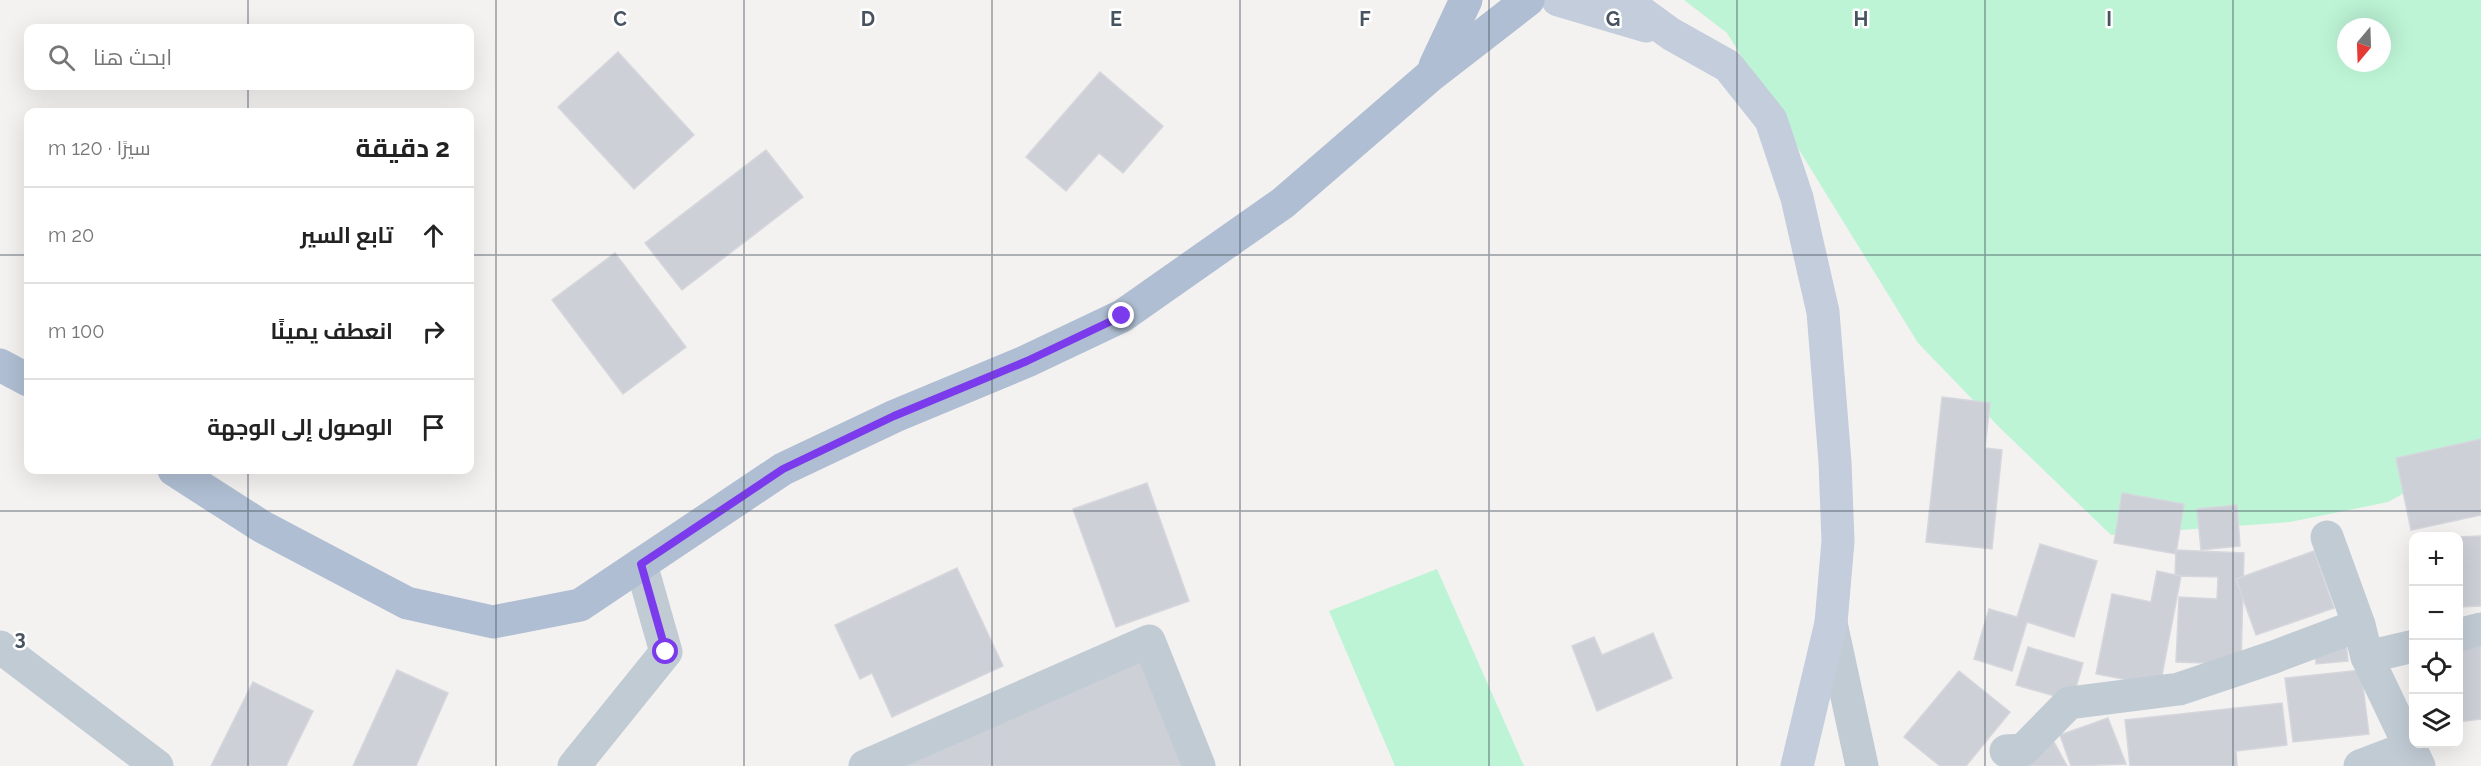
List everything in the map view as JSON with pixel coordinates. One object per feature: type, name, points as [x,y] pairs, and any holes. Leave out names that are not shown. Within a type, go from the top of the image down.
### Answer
[{"type":"main road","points":[[1430,76],[1466,0]]},
{"type":"main road","points":[[180,474],[261,526],[407,603],[493,622],[579,605],[783,469],[894,416],[1027,361],[1122,316],[1283,203],[1430,76],[1527,0]]},
{"type":"main road","points":[[1558,0],[1671,34]]},
{"type":"main road","points":[[1624,0],[1671,34],[1728,66],[1771,120],[1797,198],[1823,312],[1835,462],[1838,541],[1831,623],[1797,766]]},
{"type":"main road","points":[[0,365],[24,378]]},
{"type":"street","points":[[2327,537],[2359,625],[2367,657],[2414,756],[2360,766]]},
{"type":"street","points":[[574,766],[666,652],[641,564]]},
{"type":"street","points":[[1831,623],[1862,766]]},
{"type":"street","points":[[2007,751],[2023,750],[2069,703],[2179,689],[2359,625]]},
{"type":"street","points":[[2463,634],[2481,629]]},
{"type":"street","points":[[866,766],[1149,641],[1199,766]]},
{"type":"street","points":[[0,647],[157,766]]},
{"type":"street","points":[[2367,657],[2409,647]]},
{"type":"green space","points":[[1684,0],[2481,0],[2481,450],[2388,502],[2290,522],[2111,535],[2001,429],[1918,343],[1727,33]]},
{"type":"green space","points":[[1437,569],[1524,766],[1395,766],[1329,611]]},
{"type":"building","points":[[618,52],[694,135],[634,189],[558,107]]},
{"type":"building","points":[[1100,72],[1163,126],[1123,173],[1099,153],[1066,191],[1026,157]]},
{"type":"building","points":[[766,150],[803,197],[682,290],[645,243]]},
{"type":"building","points":[[615,253],[686,347],[623,394],[552,300]]},
{"type":"building","points":[[1942,397],[1990,403],[1985,448],[2002,450],[1992,549],[1926,542]]},
{"type":"building","points":[[2481,439],[2481,515],[2411,530],[2396,458]]},
{"type":"building","points":[[1147,483],[1189,601],[1116,627],[1073,509]]},
{"type":"building","points":[[2122,493],[2184,504],[2176,554],[2114,543]]},
{"type":"building","points":[[2237,505],[2240,546],[2201,550],[2197,509]]},
{"type":"building","points":[[2481,536],[2481,606],[2463,607],[2463,537]]},
{"type":"building","points":[[2040,544],[2097,561],[2074,637],[2027,622],[2012,671],[1974,659],[1989,609],[2017,617]]},
{"type":"building","points":[[2176,550],[2244,553],[2241,664],[2176,662],[2179,597],[2217,599],[2218,577],[2175,576]]},
{"type":"building","points":[[2314,551],[2334,608],[2256,635],[2236,579]]},
{"type":"building","points":[[957,568],[1003,666],[892,717],[872,673],[860,679],[835,625]]},
{"type":"building","points":[[2157,571],[2181,576],[2160,686],[2096,674],[2112,594],[2151,602]]},
{"type":"building","points":[[1653,633],[1672,678],[1597,711],[1572,646],[1594,637],[1602,655]]},
{"type":"building","points":[[2346,642],[2348,661],[2316,664],[2315,644]]},
{"type":"building","points":[[2481,646],[2481,719],[2463,721],[2463,694],[2463,648]]},
{"type":"building","points":[[2028,647],[2083,663],[2072,701],[2016,685]]},
{"type":"building","points":[[1147,658],[1195,766],[903,766]]},
{"type":"building","points":[[397,670],[448,693],[416,766],[353,766]]},
{"type":"building","points":[[2361,670],[2369,734],[2293,742],[2285,678]]},
{"type":"building","points":[[1959,671],[2010,712],[1966,766],[1940,766],[1904,737]]},
{"type":"building","points":[[253,682],[313,711],[286,766],[211,766]]},
{"type":"building","points":[[2282,703],[2287,745],[2236,751],[2237,766],[2130,766],[2125,720]]},
{"type":"building","points":[[2108,718],[2126,764],[2071,766],[2060,735]]},
{"type":"building","points":[[2053,740],[2067,766],[2004,766]]},
{"type":"route","points":[[666,652],[641,564],[783,469],[894,416],[1027,361],[1122,316]]}]
